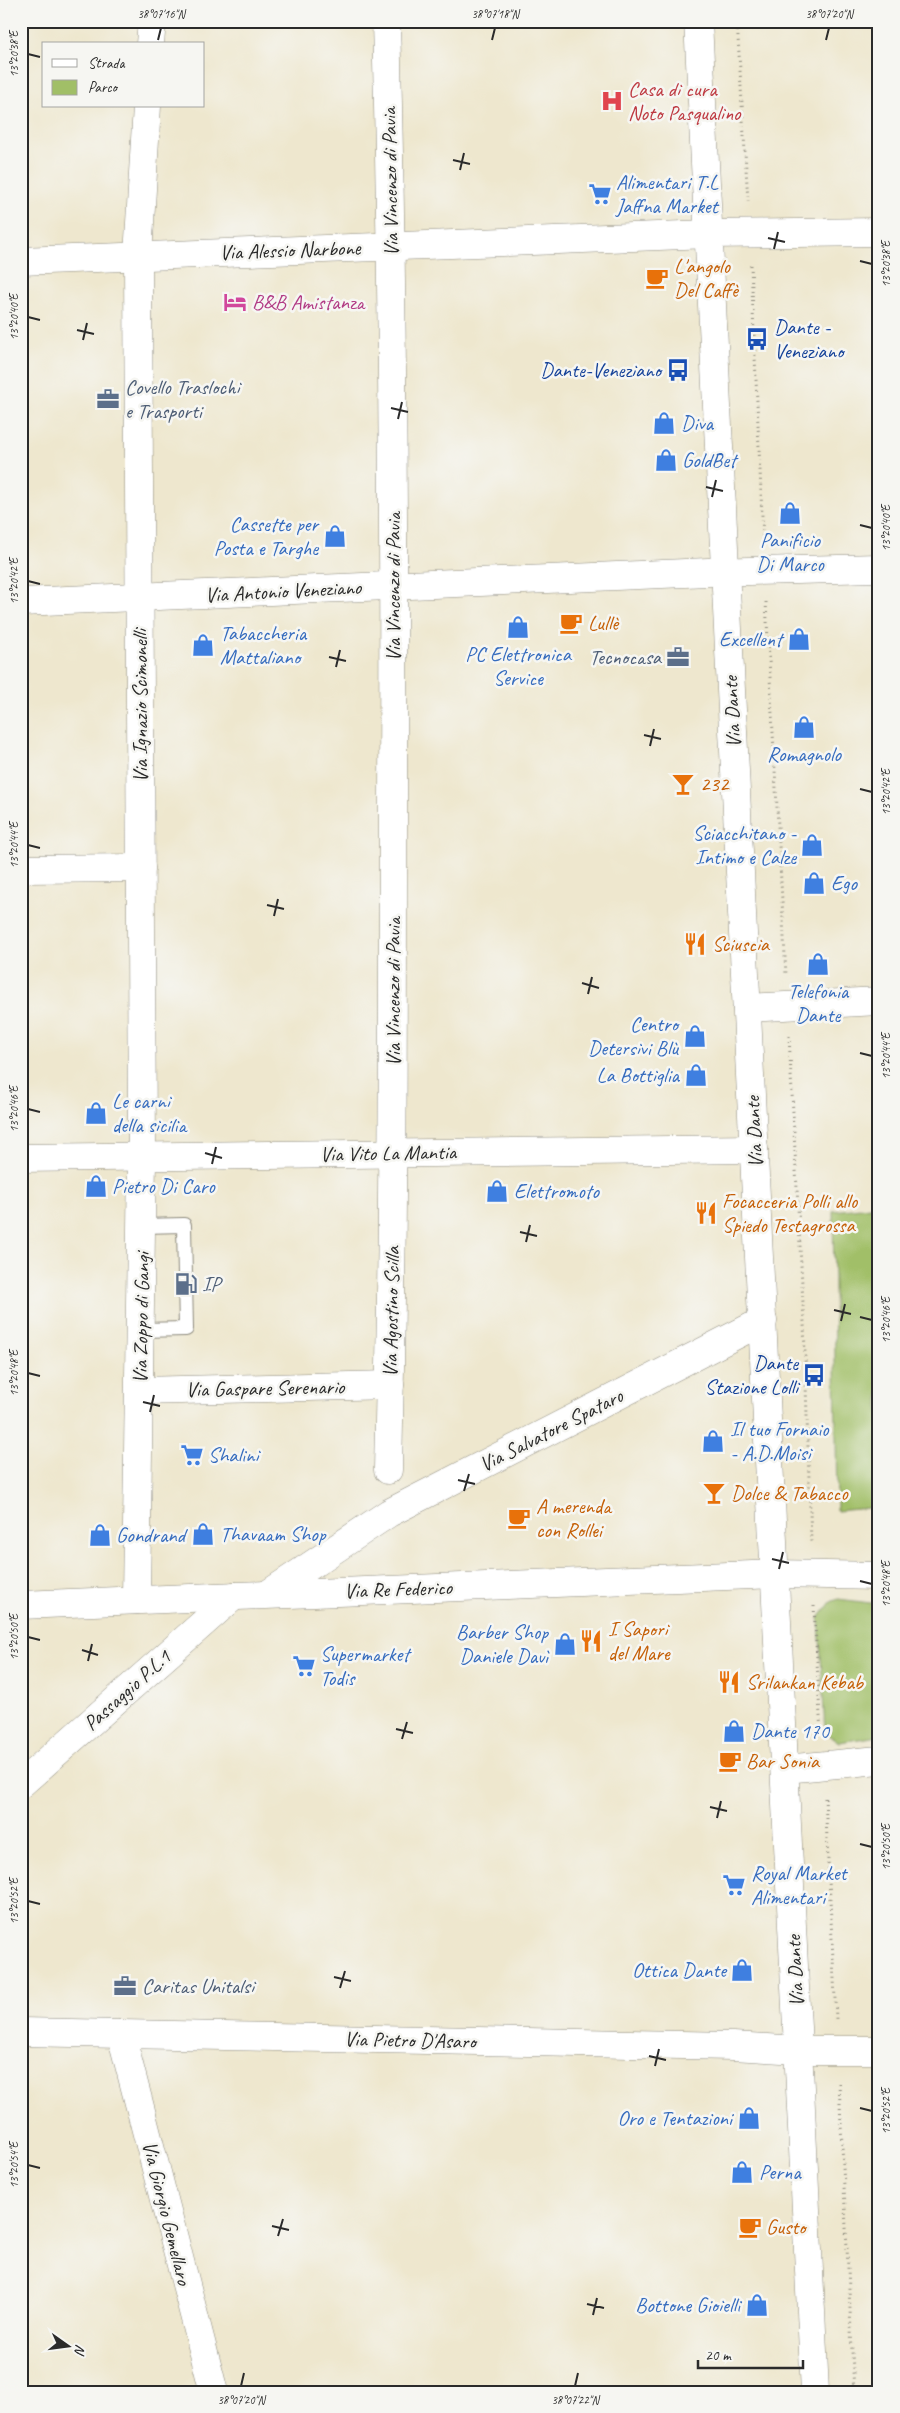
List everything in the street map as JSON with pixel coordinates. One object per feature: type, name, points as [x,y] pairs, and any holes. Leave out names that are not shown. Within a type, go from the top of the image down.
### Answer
[{"type":"street","points":[[150,42],[152,21]]},
{"type":"street","name":"Via Vincenzo di Pavia","points":[[386,21],[392,245],[394,586],[393,1153]]},
{"type":"street","name":"Via Dante","points":[[698,21],[816,2392]]},
{"type":"street","name":"Via Ignazio Scimonelli","points":[[142,1156],[138,256],[146,108]]},
{"type":"street","name":"Via Alessio Narbone","points":[[21,261],[709,234],[879,232]]},
{"type":"street","name":"Via Antonio Veneziano","points":[[21,602],[765,570],[879,568]]},
{"type":"street","points":[[21,869],[141,868]]},
{"type":"street","points":[[747,1008],[879,1001]]},
{"type":"street","name":"Via Vito La Mantia","points":[[21,1158],[754,1149]]},
{"type":"street","name":"Via Agostino Scilla","points":[[388,1470],[393,1153]]},
{"type":"street","name":"Via Zoppo di Gangi","points":[[136,1600],[142,1156]]},
{"type":"street","name":"Via Salvatore Spataro","points":[[268,1594],[389,1513],[763,1321]]},
{"type":"street","name":"Via Gaspare Serenario","points":[[140,1391],[390,1385]]},
{"type":"street","name":"Via Re Federico","points":[[21,1605],[775,1574],[879,1576]]},
{"type":"street","name":"Passaggio P.L.1","points":[[21,1784],[234,1596]]},
{"type":"street","points":[[785,1769],[879,1760]]},
{"type":"street","name":"Via Pietro D'Asaro","points":[[21,2032],[724,2046],[799,2050],[879,2050]]},
{"type":"street","name":"Via Giorgio Gemellaro","points":[[121,2034],[214,2392]]},
{"type":"lane","points":[[140,1330],[186,1328],[184,1226],[142,1226]]},
{"type":"path","points":[[737,21],[750,233],[765,570],[804,1322],[812,1575],[838,2050],[854,2392]]},
{"type":"green space","points":[[879,1206],[879,1507],[837,1511],[833,1211]]},
{"type":"green space","points":[[838,1599],[879,1604],[879,1736],[839,1742],[825,1733],[819,1618],[831,1602]]},
{"type":"place","name":"Casa di cura Noto Pasqualino","points":[[612,101]]},
{"type":"place","name":"Alimentari T.L Jaffna Market","points":[[600,194]]},
{"type":"place","name":"L'angolo Del Caffè","points":[[657,278]]},
{"type":"place","name":"B&B Amistanza","points":[[235,302]]},
{"type":"place","name":"Dante - Veneziano","points":[[757,339]]},
{"type":"place","name":"Dante-Veneziano","points":[[678,370]]},
{"type":"place","name":"Covello Traslochi e Trasporti","points":[[108,399]]},
{"type":"place","name":"Diva","points":[[664,423]]},
{"type":"place","name":"GoldBet","points":[[666,460]]},
{"type":"place","name":"Panificio Di Marco","points":[[790,513]]},
{"type":"place","name":"Cassette per Posta e Targhe","points":[[335,536]]},
{"type":"place","name":"Lullè","points":[[571,623]]},
{"type":"place","name":"PC Elettronica Service","points":[[518,627]]},
{"type":"place","name":"Excellent","points":[[799,639]]},
{"type":"place","name":"Tabaccheria Mattaliano","points":[[203,645]]},
{"type":"place","name":"Tecnocasa","points":[[678,657]]},
{"type":"place","name":"Romagnolo","points":[[804,727]]},
{"type":"place","name":"232","points":[[683,784]]},
{"type":"place","name":"Sciacchitano - Intimo e Calze","points":[[812,845]]},
{"type":"place","name":"Ego","points":[[814,883]]},
{"type":"place","name":"Sciuscia","points":[[695,944]]},
{"type":"place","name":"Telefonia Dante","points":[[818,964]]},
{"type":"place","name":"Centro Detersivi Blù","points":[[695,1036]]},
{"type":"place","name":"La Bottiglia","points":[[696,1075]]},
{"type":"place","name":"Le carni della sicilia","points":[[96,1113]]},
{"type":"place","name":"Pietro Di Caro","points":[[96,1186]]},
{"type":"place","name":"Elettromoto","points":[[497,1191]]},
{"type":"place","name":"Focacceria Polli allo Spiedo Testagrossa","points":[[706,1213]]},
{"type":"place","name":"IP","points":[[186,1284]]},
{"type":"place","name":"Dante Stazione Lolli","points":[[814,1375]]},
{"type":"place","name":"Il tuo Fornaio - A.D.Moisi","points":[[713,1441]]},
{"type":"place","name":"Shalini","points":[[192,1455]]},
{"type":"place","name":"Dolce & Tabacco","points":[[714,1493]]},
{"type":"place","name":"A merenda con Rollei","points":[[519,1518]]},
{"type":"place","name":"Thavaam Shop","points":[[203,1534]]},
{"type":"place","name":"Gondrand","points":[[100,1535]]},
{"type":"place","name":"I Sapori del Mare","points":[[591,1641]]},
{"type":"place","name":"Barber Shop Daniele Davì","points":[[565,1644]]},
{"type":"place","name":"Supermarket Todis","points":[[304,1666]]},
{"type":"place","name":"Srilankan Kebab","points":[[729,1682]]},
{"type":"place","name":"Dante 170","points":[[734,1731]]},
{"type":"place","name":"Bar Sonia","points":[[730,1761]]},
{"type":"place","name":"Royal Market Alimentari","points":[[734,1885]]},
{"type":"place","name":"Ottica Dante","points":[[742,1970]]},
{"type":"place","name":"Caritas Unitalsi","points":[[125,1986]]},
{"type":"place","name":"Oro e Tentazioni","points":[[749,2118]]},
{"type":"place","name":"Perna","points":[[742,2172]]},
{"type":"place","name":"Gusto","points":[[750,2227]]},
{"type":"place","name":"Bottone Gioielli","points":[[757,2305]]}]
